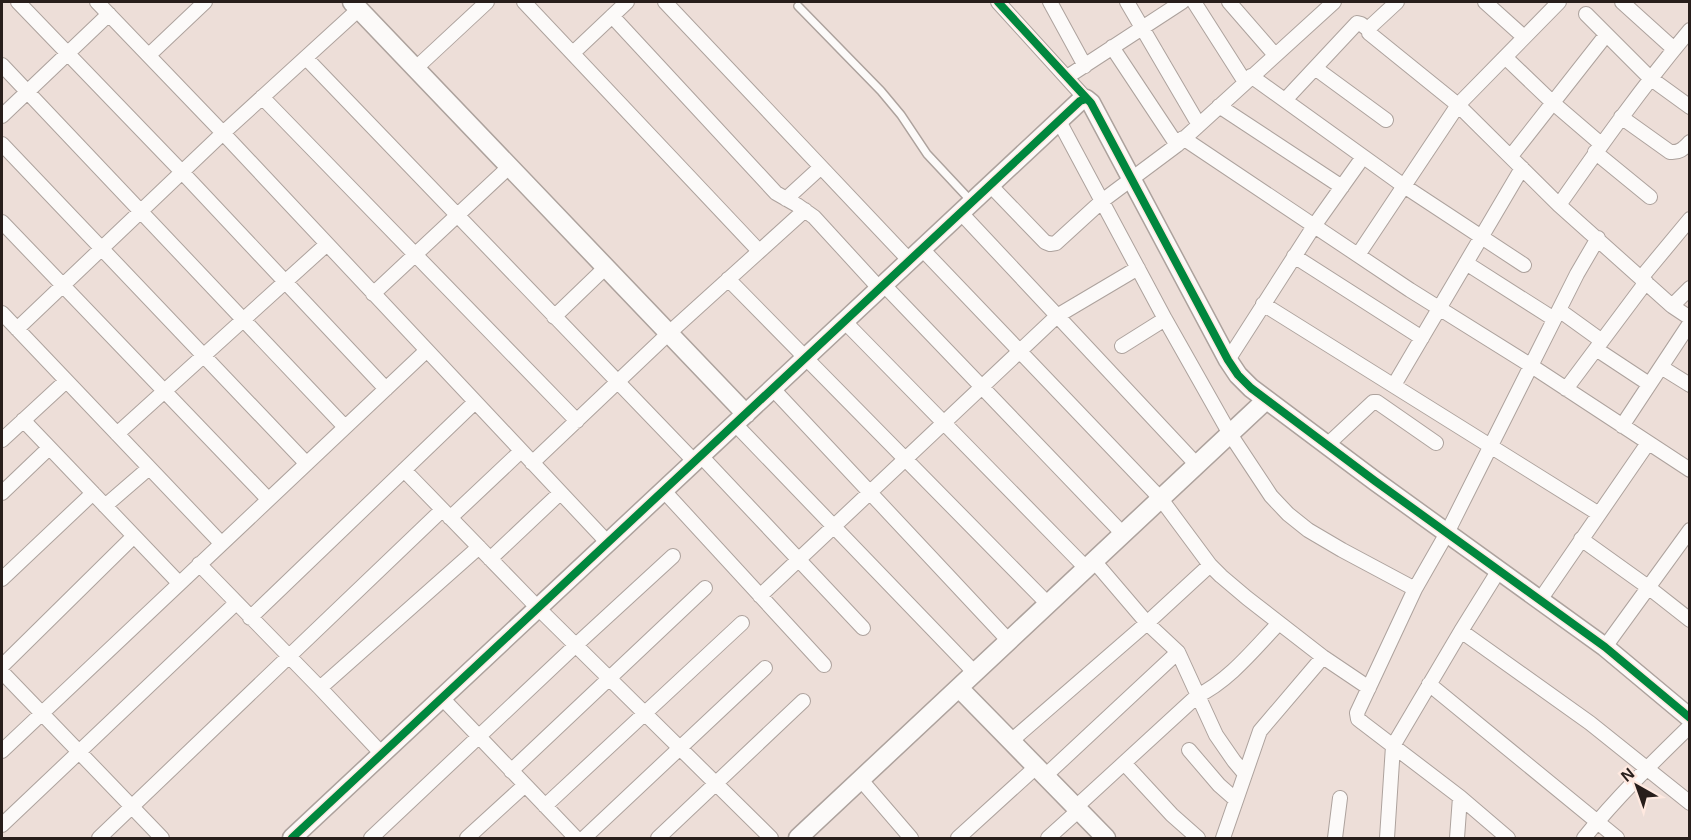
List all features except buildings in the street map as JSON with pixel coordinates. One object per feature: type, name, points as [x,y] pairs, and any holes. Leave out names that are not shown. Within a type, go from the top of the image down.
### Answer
[{"type":"street","points":[[18,2],[386,389]]},
{"type":"street","points":[[97,2],[608,543]]},
{"type":"street","points":[[416,68],[486,2]]},
{"type":"street","points":[[524,2],[759,251]]},
{"type":"street","points":[[573,53],[627,2]]},
{"type":"street","points":[[665,2],[821,167],[1020,351],[1161,499],[1210,565],[1279,623],[1323,657],[1369,688]]},
{"type":"street","points":[[998,2],[1091,103],[1227,360],[1238,375],[1266,400],[1605,647],[1689,718]]},
{"type":"street","points":[[1050,2],[1085,66]]},
{"type":"street","points":[[1127,2],[1198,125]]},
{"type":"street","points":[[1067,77],[1182,2]]},
{"type":"street","points":[[1194,2],[1248,79],[1285,100],[1404,186],[1524,265]]},
{"type":"street","points":[[1229,2],[1275,55]]},
{"type":"street","points":[[991,186],[1045,242],[1056,243],[1130,178],[1180,142],[1334,2]]},
{"type":"street","points":[[1369,30],[1397,2]]},
{"type":"street","points":[[1485,2],[1524,37]]},
{"type":"street","points":[[1358,255],[1458,105],[1559,2]]},
{"type":"street","points":[[1623,2],[1674,50]]},
{"type":"street","points":[[149,55],[199,4]]},
{"type":"street","points":[[17,329],[306,57],[356,5],[669,333],[834,527],[975,673]]},
{"type":"street","points":[[2,116],[109,14]]},
{"type":"street","points":[[1586,14],[1650,78],[1689,107]]},
{"type":"street","points":[[612,16],[776,193],[814,218],[982,387],[1123,534]]},
{"type":"street","points":[[1285,100],[1357,23],[1361,24],[1458,105],[1559,205],[1672,306],[1689,318]]},
{"type":"street","points":[[1559,205],[1621,117],[1689,30]]},
{"type":"street","points":[[1511,156],[1606,35]]},
{"type":"street","points":[[1112,47],[1180,142],[1530,365],[1689,470]]},
{"type":"street","points":[[306,57],[617,382],[698,459],[863,628]]},
{"type":"street","points":[[1505,57],[1650,197]]},
{"type":"street","points":[[2,65],[345,427]]},
{"type":"street","points":[[1315,68],[1386,120]]},
{"type":"street","points":[[262,97],[577,421]]},
{"type":"street","points":[[292,838],[1080,101],[1086,99]]},
{"type":"street","points":[[1219,106],[1342,187]]},
{"type":"street","points":[[1621,117],[1670,152],[1681,150],[1689,143]]},
{"type":"street","points":[[1059,122],[1230,434],[1271,496],[1308,530],[1415,589]]},
{"type":"street","points":[[2,144],[306,463]]},
{"type":"street","points":[[1227,360],[1314,226],[1363,157]]},
{"type":"street","points":[[373,294],[510,166]]},
{"type":"street","points":[[786,199],[821,167]]},
{"type":"street","points":[[1394,386],[1522,168]]},
{"type":"street","points":[[967,208],[1057,316],[1197,465]]},
{"type":"street","points":[[532,463],[669,333],[805,210]]},
{"type":"street","points":[[1566,389],[1689,219]]},
{"type":"street","points":[[2,222],[268,499]]},
{"type":"street","points":[[1508,838],[1357,716],[1415,589],[1556,314],[1598,238]]},
{"type":"street","points":[[117,434],[327,244]]},
{"type":"street","points":[[1294,256],[1422,338]]},
{"type":"street","points":[[1466,263],[1556,314],[1649,384]]},
{"type":"street","points":[[554,317],[606,267]]},
{"type":"street","points":[[760,596],[1057,316],[1138,268]]},
{"type":"street","points":[[728,279],[1048,604]]},
{"type":"street","points":[[1672,306],[1689,288]]},
{"type":"street","points":[[1263,304],[1599,514]]},
{"type":"street","points":[[2,313],[221,543]]},
{"type":"street","points":[[1122,346],[1165,319]]},
{"type":"street","points":[[845,322],[944,423],[1178,652],[1216,735],[1245,774]]},
{"type":"street","points":[[1622,426],[1689,323]]},
{"type":"street","points":[[2,751],[426,351]]},
{"type":"street","points":[[1661,367],[1689,385]]},
{"type":"street","points":[[2,440],[66,381]]},
{"type":"street","points":[[773,389],[1009,641]]},
{"type":"street","points":[[798,838],[1266,400]]},
{"type":"street","points":[[250,618],[475,402]]},
{"type":"street","points":[[1327,445],[1374,402],[1436,443]]},
{"type":"street","points":[[22,420],[179,583]]},
{"type":"street","points":[[1540,600],[1648,442]]},
{"type":"street","points":[[2,493],[49,448]]},
{"type":"street","points":[[99,838],[289,657],[446,514],[521,451]]},
{"type":"street","points":[[105,506],[149,468]]},
{"type":"street","points":[[404,471],[538,608],[771,838]]},
{"type":"street","points":[[664,491],[824,665]]},
{"type":"street","points":[[2,579],[93,493]]},
{"type":"street","points":[[490,559],[560,493]]},
{"type":"street","points":[[1605,647],[1689,530]]},
{"type":"street","points":[[2,666],[134,536]]},
{"type":"street","points":[[1581,539],[1648,587],[1689,620]]},
{"type":"street","points":[[320,688],[479,547]]},
{"type":"street","points":[[371,838],[673,556]]},
{"type":"street","points":[[199,564],[382,754]]},
{"type":"street","points":[[1011,741],[1210,565]]},
{"type":"street","points":[[1387,838],[1393,746],[1499,570]]},
{"type":"street","points":[[511,771],[705,588]]},
{"type":"street","points":[[2,825],[236,603]]},
{"type":"street","points":[[545,806],[742,623]]},
{"type":"street","points":[[1048,838],[1124,763],[1197,696],[1213,688],[1279,623]]},
{"type":"street","points":[[1461,631],[1590,723],[1689,803]]},
{"type":"street","points":[[958,838],[1178,652]]},
{"type":"street","points":[[1223,838],[1260,731],[1323,657]]},
{"type":"street","points":[[442,698],[574,837],[680,748],[765,668]]},
{"type":"street","points":[[2,672],[162,838]]},
{"type":"street","points":[[1429,684],[1617,838]]},
{"type":"street","points":[[959,688],[1106,838]]},
{"type":"street","points":[[658,838],[802,701]]},
{"type":"street","points":[[1584,838],[1646,768],[1689,726]]},
{"type":"street","points":[[1189,750],[1219,785],[1236,800]]},
{"type":"street","points":[[1124,763],[1172,815],[1198,838]]},
{"type":"street","points":[[861,780],[911,838]]},
{"type":"street","points":[[467,838],[525,784]]},
{"type":"street","points":[[1457,838],[1460,797]]},
{"type":"street","points":[[1335,838],[1340,798]]},
{"type":"lane","points":[[798,6],[881,91],[901,115],[967,208]]},
{"type":"cycle path","points":[[998,2],[1091,103],[1238,375],[1251,388],[1375,481],[1605,647],[1690,718]]},
{"type":"cycle path","points":[[292,838],[1080,101],[1086,99]]}]
